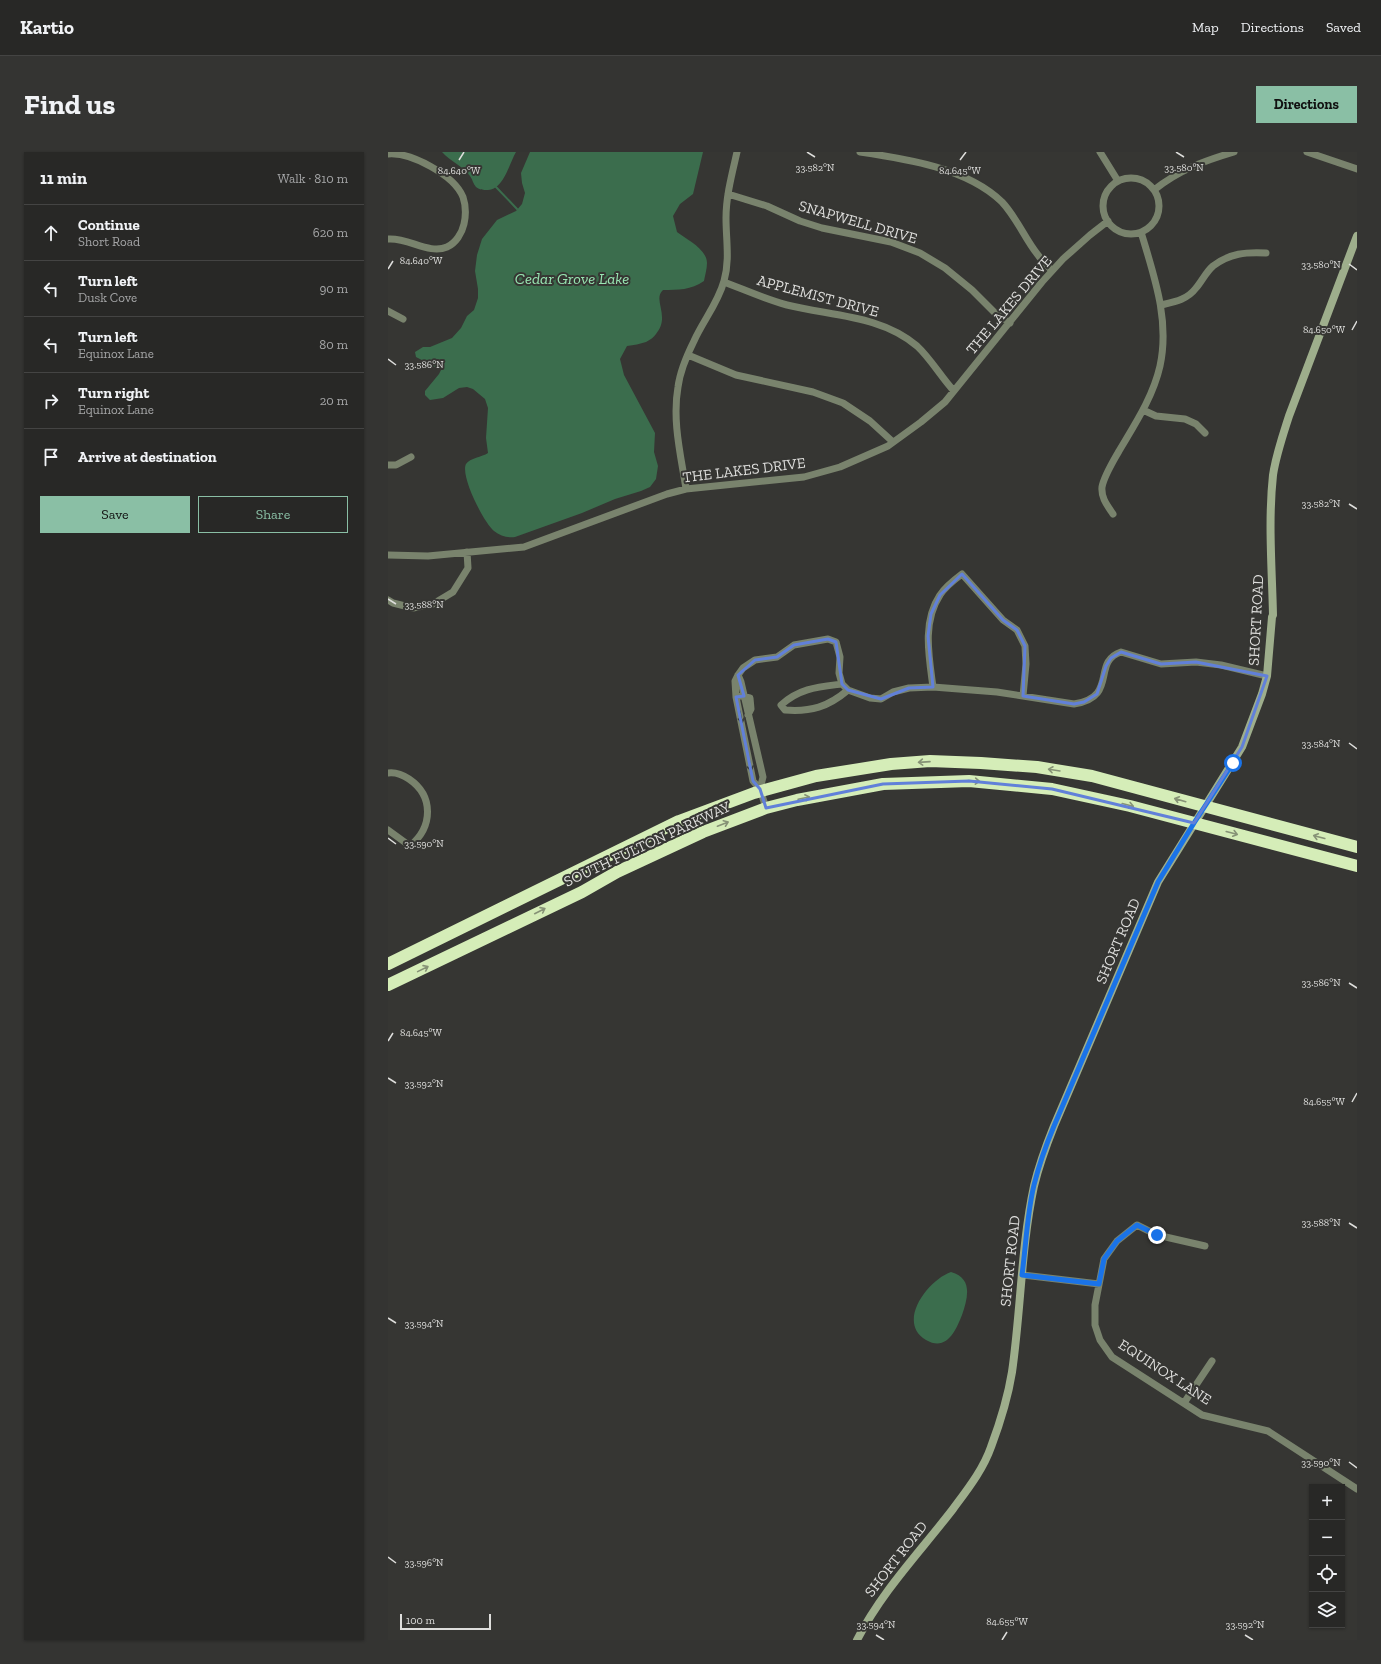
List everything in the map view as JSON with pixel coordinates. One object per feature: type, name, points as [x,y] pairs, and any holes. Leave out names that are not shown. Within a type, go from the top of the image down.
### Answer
[{"type":"highway","name":"SOUTH FULTON PARKWAY","points":[[388,964],[680,821],[760,790],[816,776],[891,764],[930,761],[981,763],[1037,767],[1092,776],[1357,847]]},
{"type":"highway","name":"SOUTH FULTON PARKWAY","points":[[388,985],[582,892],[624,869],[703,832],[766,808],[833,792],[883,784],[969,781],[1052,789],[1123,804],[1357,866]]},
{"type":"street","points":[[686,489],[676,416],[678,387],[688,355],[695,339],[712,309],[724,282],[728,256],[726,217],[728,194],[737,152]]},
{"type":"street","points":[[860,152],[909,159],[942,169],[978,184],[1002,203],[1038,255],[1052,271]]},
{"type":"street","points":[[1100,152],[1118,180]]},
{"type":"street","points":[[1154,190],[1169,178],[1199,163],[1222,154],[1234,152]]},
{"type":"street","points":[[1308,152],[1357,169]]},
{"type":"street","points":[[388,154],[393,153],[418,159],[446,174],[463,196],[467,214],[462,234],[447,247],[431,249],[413,242],[394,238],[388,239]]},
{"type":"street","points":[[1134,178],[1142,180],[1154,190],[1158,198],[1158,214],[1154,222],[1148,228],[1141,232],[1132,234],[1122,232],[1114,228],[1108,221],[1104,213],[1103,203],[1105,194],[1118,180],[1134,178]]},
{"type":"street","name":"SNAPWELL DRIVE","points":[[728,194],[767,206],[800,221],[822,228],[890,242],[920,253],[945,268],[972,290],[996,314],[1010,322]]},
{"type":"street","name":"THE LAKES DRIVE","points":[[388,555],[428,556],[524,546],[668,494],[686,489],[804,477],[840,466],[888,446],[945,402],[1052,271],[1090,235],[1108,221]]},
{"type":"street","points":[[1113,514],[1103,500],[1102,486],[1112,463],[1150,397],[1160,366],[1164,327],[1158,286],[1141,232]]},
{"type":"street","name":"SHORT ROAD","points":[[857,1640],[867,1621],[887,1590],[933,1535],[970,1486],[991,1449],[1012,1374],[1028,1217],[1034,1185],[1042,1156],[1158,882],[1242,748],[1262,694],[1267,676],[1273,615],[1271,503],[1274,473],[1280,444],[1289,416],[1357,236]]},
{"type":"street","points":[[1161,305],[1178,302],[1186,297],[1195,290],[1212,267],[1231,256],[1246,252],[1266,253]]},
{"type":"street","name":"APPLEMIST DRIVE","points":[[724,282],[762,297],[788,305],[878,324],[900,335],[917,346],[954,392]]},
{"type":"street","points":[[388,311],[403,319]]},
{"type":"street","points":[[688,355],[736,375],[813,392],[843,403],[870,421],[893,442]]},
{"type":"street","points":[[1143,410],[1156,416],[1185,419],[1196,424],[1205,433]]},
{"type":"street","points":[[388,465],[396,465],[411,457]]},
{"type":"street","points":[[388,600],[392,603],[413,608],[433,604],[453,592],[468,568],[467,552]]},
{"type":"street","points":[[933,687],[928,636],[931,614],[940,595],[951,582],[962,574],[1002,620],[1017,630],[1025,646],[1026,664],[1023,696]]},
{"type":"street","points":[[766,808],[760,790],[753,781],[745,738],[740,696],[735,681],[743,668],[755,660],[777,657],[794,645],[828,639],[836,642],[840,657],[839,673],[842,684],[848,690],[870,698],[881,699],[894,692],[909,688],[933,687],[1023,696],[1074,704],[1084,702],[1097,694],[1103,682],[1106,666],[1111,658],[1121,652],[1161,664],[1202,663],[1221,665],[1267,676]]},
{"type":"street","points":[[842,684],[815,687],[791,696],[781,705],[785,710],[803,711],[824,706],[838,699],[848,690]]},
{"type":"street","points":[[740,696],[750,698],[752,704],[748,715],[763,777],[760,790]]},
{"type":"street","points":[[745,738],[753,737]]},
{"type":"street","points":[[388,773],[392,772],[405,777],[418,786],[426,800],[428,816],[420,838],[410,846],[388,830]]},
{"type":"street","name":"EQUINOX LANE","points":[[1205,1246],[1157,1235],[1137,1225],[1117,1241],[1104,1259],[1099,1284],[1095,1325],[1100,1340],[1112,1357],[1202,1415],[1268,1431],[1357,1489]]},
{"type":"street","points":[[1022,1275],[1099,1284]]},
{"type":"street","points":[[1184,1403],[1212,1361]]},
{"type":"highlighted area","points":[[962,574],[1003,620],[1017,630],[1025,646],[1023,696],[1074,704],[1084,702],[1097,694],[1106,666],[1111,658],[1121,652],[1161,664],[1196,662],[1267,676],[1242,747],[1194,823],[1052,789],[969,781],[883,784],[766,808],[760,789],[753,781],[736,697],[744,696],[738,675],[755,660],[777,657],[794,645],[828,639],[836,642],[842,684],[848,690],[881,699],[909,688],[933,687],[928,636],[931,614],[940,595]]},
{"type":"water","points":[[442,152],[516,152],[502,181],[494,189],[482,190],[474,185],[467,172]]},
{"type":"water","name":"Cedar Grove Lake","points":[[530,152],[703,152],[693,194],[680,204],[673,216],[677,232],[704,253],[707,265],[704,281],[699,284],[684,289],[663,290],[659,299],[662,315],[660,327],[654,336],[647,341],[627,346],[620,359],[624,375],[655,433],[654,452],[658,466],[656,479],[650,487],[641,491],[615,499],[582,513],[515,537],[510,537],[499,534],[490,526],[474,499],[466,478],[466,464],[470,460],[488,453],[486,438],[488,408],[485,399],[473,389],[467,387],[459,388],[443,398],[430,400],[425,395],[425,391],[441,370],[416,357],[415,352],[423,347],[430,347],[452,338],[461,328],[467,316],[474,310],[478,298],[475,271],[477,255],[482,239],[497,220],[516,211],[522,204],[525,193],[521,173]]},
{"type":"water","points":[[951,1272],[963,1279],[966,1284],[966,1302],[960,1321],[950,1338],[940,1343],[933,1343],[926,1340],[918,1332],[914,1323],[915,1313],[925,1292],[942,1276]]},
{"type":"waterway","points":[[496,187],[517,209]]},
{"type":"route","points":[[1157,1235],[1137,1225],[1117,1241],[1104,1259],[1099,1284],[1022,1275],[1028,1217],[1034,1185],[1042,1156],[1054,1126],[1158,882],[1233,763]]}]
